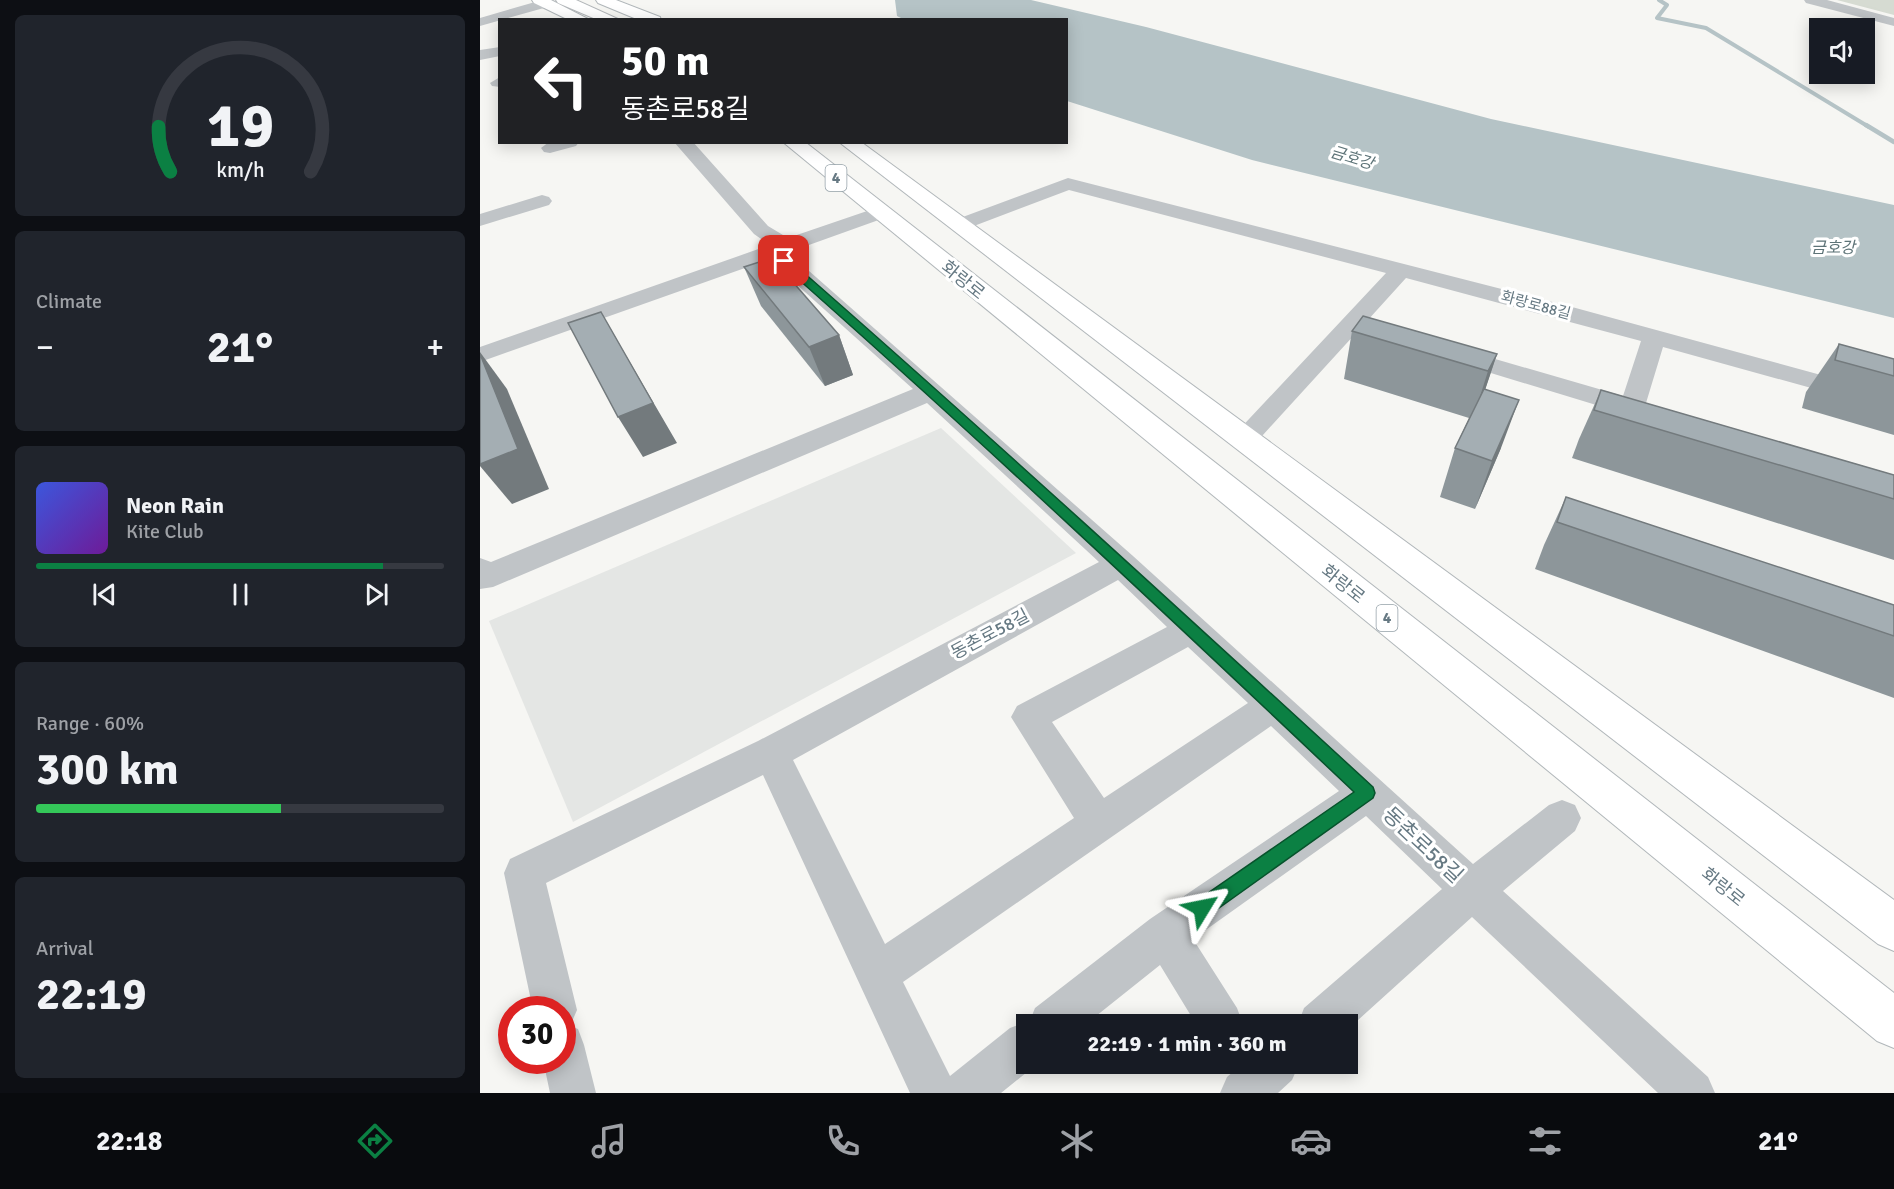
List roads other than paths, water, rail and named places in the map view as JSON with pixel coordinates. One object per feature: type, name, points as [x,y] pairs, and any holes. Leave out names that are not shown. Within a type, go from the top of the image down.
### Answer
[{"type":"main road","points":[[563,0],[608,18]]},
{"type":"main road","points":[[603,0],[649,18]]},
{"type":"main road","points":[[543,2],[579,18]]},
{"type":"main road","name":"화랑로","points":[[794,144],[1894,1024]]},
{"type":"main road","points":[[851,144],[1894,928]]},
{"type":"street","points":[[1811,0],[1894,22]]},
{"type":"street","points":[[481,21],[543,2]]},
{"type":"street","points":[[481,21],[498,28]]},
{"type":"street","points":[[480,55],[498,51]]},
{"type":"street","points":[[550,148],[563,144]]},
{"type":"street","name":"동촌로58길","points":[[685,144],[761,230],[785,253],[1471,891],[1331,1014]]},
{"type":"street","name":"화랑로88길","points":[[959,225],[1068,184],[1401,270],[1894,402]]},
{"type":"street","points":[[480,220],[542,201]]},
{"type":"street","points":[[480,355],[785,253],[879,213]]},
{"type":"street","points":[[1243,441],[1401,270]]},
{"type":"street","points":[[1351,324],[1666,417]]},
{"type":"street","points":[[1632,407],[1654,337]]},
{"type":"street","points":[[480,570],[482,578],[932,391]]},
{"type":"street","name":"동촌로58길","points":[[552,996],[524,873],[771,753],[1122,564]]},
{"type":"street","points":[[1099,823],[1029,717],[1192,630]]},
{"type":"street","points":[[877,975],[1274,706]]},
{"type":"street","points":[[771,753],[934,1093]]},
{"type":"street","points":[[1064,1014],[1166,934],[1367,793]]},
{"type":"street","points":[[1562,818],[1471,891],[1692,1093]]},
{"type":"street","points":[[1166,934],[1215,1014]]},
{"type":"street","points":[[965,1093],[1016,1052]]},
{"type":"street","points":[[569,1074],[573,1093]]},
{"type":"water","name":"금호강","points":[[895,0],[1031,0],[1146,27],[1491,119],[1894,205],[1894,318],[1252,160],[1068,101],[1068,18],[901,18],[897,16]]},
{"type":"waterway","points":[[1659,0],[1667,5],[1657,18],[1706,28],[1869,127]]},
{"type":"waterway","points":[[1866,125],[1894,142]]}]
